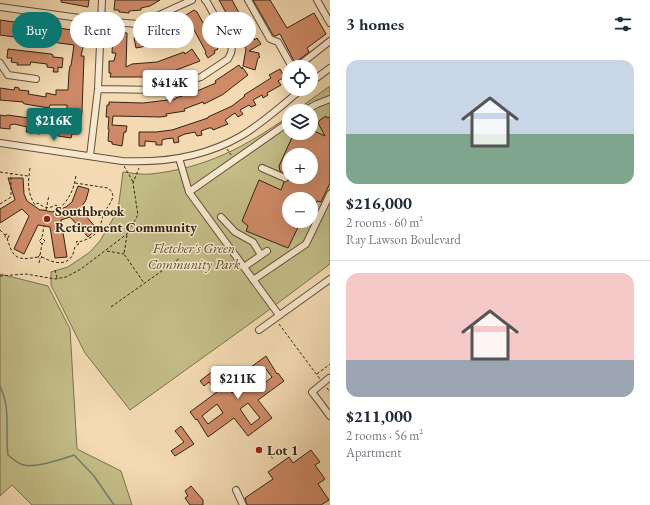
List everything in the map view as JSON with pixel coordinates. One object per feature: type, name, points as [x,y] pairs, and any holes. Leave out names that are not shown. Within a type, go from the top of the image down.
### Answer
[{"type":"street","points":[[101,12],[102,0]]},
{"type":"street","points":[[125,23],[138,24],[144,22],[192,0]]},
{"type":"street","points":[[98,89],[159,90],[201,77],[228,59],[232,47],[205,0]]},
{"type":"street","points":[[248,0],[270,39],[278,42],[288,60]]},
{"type":"street","points":[[317,0],[330,23]]},
{"type":"street","points":[[0,7],[70,17]]},
{"type":"street","points":[[306,60],[330,41]]},
{"type":"street","points":[[90,156],[98,89],[100,48]]},
{"type":"street","points":[[0,63],[8,75],[36,79]]},
{"type":"street","points":[[318,77],[330,68]]},
{"type":"street","points":[[0,143],[141,162],[179,158],[207,152],[242,136],[293,96]]},
{"type":"street","points":[[317,104],[330,99]]},
{"type":"street","points":[[189,192],[282,127]]},
{"type":"street","points":[[179,158],[189,192],[244,267],[278,318]]},
{"type":"street","points":[[262,168],[282,177]]},
{"type":"street","points":[[253,280],[306,244],[330,194]]},
{"type":"street","points":[[221,217],[235,232],[253,242],[261,255]]},
{"type":"street","points":[[244,267],[267,251]]},
{"type":"street","points":[[259,330],[278,318],[330,278]]},
{"type":"street","points":[[329,378],[312,392],[330,416]]},
{"type":"street","points":[[236,490],[243,505]]},
{"type":"path","points":[[224,144],[235,160]]},
{"type":"path","points":[[0,276],[26,274],[57,278],[66,277],[82,269],[127,234],[138,215],[133,183],[124,170],[122,160]]},
{"type":"path","points":[[133,183],[141,162]]},
{"type":"path","points":[[30,168],[29,195],[35,205],[38,203],[47,208],[56,205],[60,208],[72,194],[76,175]]},
{"type":"path","points":[[0,172],[29,176]]},
{"type":"path","points":[[0,204],[11,197],[11,174]]},
{"type":"path","points":[[40,255],[54,263],[68,261],[73,256],[77,241],[80,242],[90,238],[98,232],[104,212],[113,199],[111,191],[108,188],[75,183]]},
{"type":"path","points":[[46,210],[49,194]]},
{"type":"path","points":[[42,244],[39,241],[42,238],[44,226]]},
{"type":"path","points":[[0,230],[7,238],[10,250],[14,255],[25,259],[38,257],[40,255],[42,244],[45,241],[42,238]]},
{"type":"path","points":[[127,234],[124,254],[145,283]]},
{"type":"path","points":[[5,235],[9,235],[9,238],[7,238]]},
{"type":"path","points":[[106,251],[124,254]]},
{"type":"path","points":[[39,263],[42,257]]},
{"type":"path","points":[[111,308],[180,258]]},
{"type":"path","points":[[55,270],[57,278]]},
{"type":"path","points":[[278,318],[330,392]]},
{"type":"path","points":[[316,374],[330,364]]},
{"type":"path","points":[[268,452],[273,459]]},
{"type":"green space","name":"Fletcher's Green Community Park","points":[[330,86],[330,264],[130,410],[85,353],[51,285],[51,272],[68,267],[90,252],[100,241],[118,210],[123,172],[151,174],[190,167],[241,146],[282,121],[282,140],[318,140],[318,104],[305,104]]},
{"type":"green space","points":[[0,274],[48,286],[70,329],[77,449],[121,471],[132,505],[32,505],[12,485],[0,496]]},
{"type":"building","points":[[61,0],[89,0],[88,7],[61,2]]},
{"type":"building","points":[[115,0],[160,0],[150,6],[141,8],[141,10],[129,11],[129,13],[114,10]]},
{"type":"building","points":[[219,0],[232,0],[239,12],[226,12]]},
{"type":"building","points":[[253,0],[270,0],[287,28],[314,13],[326,34],[307,48],[309,52],[299,60],[293,60],[280,34],[275,36]]},
{"type":"building","points":[[194,10],[197,12],[202,21],[202,45],[194,30],[194,12],[191,12]]},
{"type":"building","points":[[0,20],[12,22],[12,37],[0,35]]},
{"type":"building","points":[[62,29],[70,30],[70,44],[62,43]]},
{"type":"building","points":[[125,33],[127,33],[126,67],[132,64],[157,62],[184,52],[185,54],[192,49],[200,61],[158,77],[110,77],[111,73],[109,73],[109,61],[114,61],[116,53],[112,53],[112,48],[125,48]]},
{"type":"building","points":[[257,38],[261,44],[256,47]]},
{"type":"building","points":[[74,48],[83,48],[81,56],[84,56],[82,112],[79,134],[72,134],[71,138],[58,136],[58,132],[45,129],[41,129],[40,134],[26,132],[27,127],[14,124],[10,125],[10,129],[0,128],[0,115],[74,124],[72,121],[73,116],[67,115],[67,105],[50,105],[49,108],[25,104],[23,102],[0,100],[0,88],[14,90],[15,87],[19,88],[19,90],[29,91],[28,94],[46,97],[46,93],[56,95],[56,90],[68,90],[69,72]]},
{"type":"building","points":[[204,48],[218,49],[208,58],[205,53],[206,52]]},
{"type":"building","points":[[254,48],[249,51],[259,53],[260,57],[258,58],[255,70],[243,66],[246,49]]},
{"type":"building","points":[[8,49],[51,54],[53,57],[63,58],[62,68],[58,67],[58,72],[53,72],[54,68],[47,67],[47,64],[31,62],[30,65],[17,65],[18,63],[11,62],[12,58],[7,58]]},
{"type":"building","points":[[239,65],[248,75],[222,95],[204,104],[203,102],[184,109],[185,111],[166,114],[167,116],[160,117],[113,116],[112,125],[127,126],[126,132],[124,132],[122,146],[112,144],[112,142],[108,141],[109,117],[106,117],[107,105],[109,105],[109,102],[143,103],[176,99],[216,83],[215,81]]},
{"type":"building","points":[[280,69],[282,78],[278,81],[281,85],[267,93],[268,95],[263,98],[262,95],[253,100],[256,105],[251,107],[249,105],[240,110],[243,114],[238,117],[235,113],[229,117],[225,120],[228,124],[213,130],[212,128],[209,128],[201,131],[202,135],[197,136],[195,132],[185,134],[178,137],[179,142],[174,143],[173,138],[162,140],[162,145],[156,145],[156,142],[145,141],[145,146],[139,146],[139,132],[172,130],[208,118],[232,106],[245,96],[244,95],[271,78],[269,75]]},
{"type":"building","points":[[326,116],[327,118],[330,117],[330,183],[321,202],[318,201],[318,192],[282,192],[282,228],[298,228],[288,248],[246,231],[248,226],[242,221],[259,180],[281,190],[283,184],[318,184],[318,148],[287,148],[291,140],[318,140],[318,133],[325,136],[318,123]]},
{"type":"building","points":[[282,159],[282,172],[280,171],[279,166]]},
{"type":"building","name":"Southbrook Retirement Community","points":[[8,178],[23,178],[24,194],[27,201],[40,210],[52,212],[66,207],[72,202],[78,186],[89,189],[86,200],[80,209],[97,229],[88,237],[70,217],[61,220],[67,257],[55,258],[50,227],[38,225],[24,254],[14,249],[29,216],[22,209],[0,223],[0,209],[15,200]]},
{"type":"building","points":[[266,356],[277,374],[278,373],[284,381],[258,400],[272,418],[248,436],[234,418],[208,437],[197,419],[196,420],[190,412],[217,392],[209,382],[204,386],[200,381],[214,370],[232,393],[248,381],[243,373]],"holes":[[[266,369],[272,377],[256,390],[249,381]],[[248,403],[260,418],[251,425],[240,409]],[[217,404],[223,413],[208,424],[202,416]]]},
{"type":"building","points":[[181,426],[194,444],[175,456],[171,451],[184,442],[175,431]]},
{"type":"building","points":[[311,450],[320,462],[315,465],[325,479],[318,484],[329,500],[321,505],[247,505],[245,498],[273,479],[268,472],[289,457],[293,463]]},
{"type":"building","points":[[191,486],[203,500],[203,505],[190,505],[185,498],[188,496],[185,491]]},
{"type":"waterway","points":[[0,386],[7,411],[8,455],[20,464],[29,466],[49,463],[74,455],[94,476],[114,505]]},
{"type":"place","name":"Southbrook Retirement Community","points":[[47,219]]},
{"type":"place","name":"Lot 1","points":[[259,450]]}]
